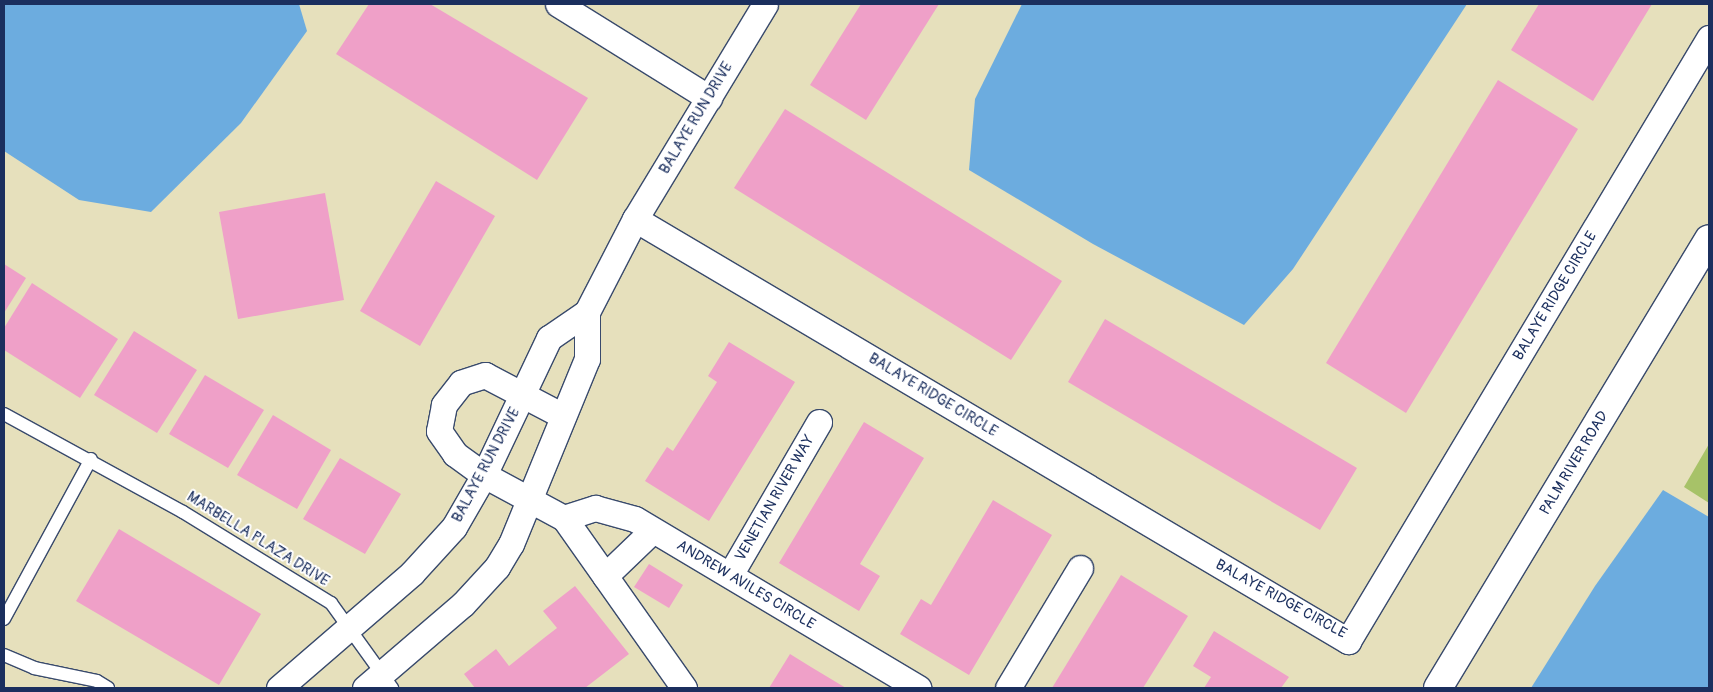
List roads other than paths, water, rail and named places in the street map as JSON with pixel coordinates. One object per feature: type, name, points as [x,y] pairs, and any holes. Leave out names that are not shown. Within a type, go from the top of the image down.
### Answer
[{"type":"street","points":[[558,4],[709,98]]},
{"type":"street","name":"BALAYE RUN DRIVE","points":[[380,684],[481,587],[511,544],[587,359],[587,312],[636,219],[765,4]]},
{"type":"street","name":"BALAYE RIDGE CIRCLE","points":[[636,219],[1348,641],[1709,38]]},
{"type":"street","name":"PALM RIVER ROAD","points":[[1438,688],[1709,239]]},
{"type":"street","name":"BALAYE RUN DRIVE","points":[[279,688],[412,573],[454,527],[484,475],[549,338],[587,312]]},
{"type":"street","points":[[563,416],[524,393],[485,375],[460,383],[444,405],[439,431],[455,454],[484,475],[564,518],[605,576],[673,684]]},
{"type":"street","name":"VENETIAN RIVER WAY","points":[[730,575],[819,422]]},
{"type":"street","name":"ANDREW AVILES CIRCLE","points":[[564,518],[594,508],[635,519],[919,688]]},
{"type":"street","points":[[605,576],[653,530]]},
{"type":"street","points":[[1008,688],[1080,568]]},
{"type":"lane","name":"MARBELLA PLAZA DRIVE","points":[[4,414],[91,459],[331,602],[349,629],[380,684]]},
{"type":"lane","points":[[4,619],[91,459]]},
{"type":"lane","points":[[4,655],[34,668],[97,681],[108,688]]},
{"type":"water","points":[[4,4],[299,4],[307,31],[241,123],[151,212],[79,200],[4,151]]},
{"type":"water","points":[[1022,4],[1467,4],[1293,269],[1244,325],[1093,244],[969,170],[975,99]]},
{"type":"water","points":[[1663,490],[1709,517],[1709,688],[1531,688],[1595,586]]}]
